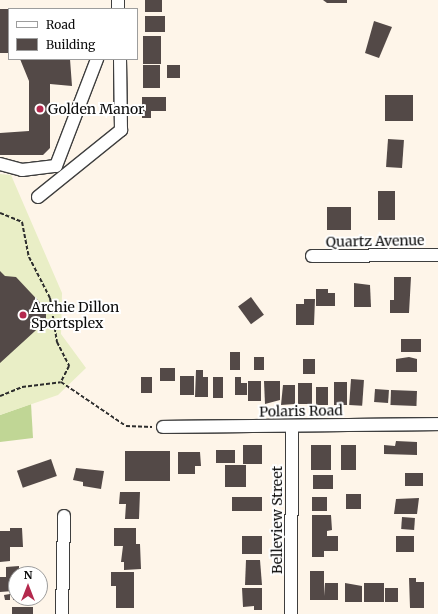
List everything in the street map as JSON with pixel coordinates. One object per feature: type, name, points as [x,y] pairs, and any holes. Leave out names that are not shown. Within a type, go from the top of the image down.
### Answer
[{"type":"street","points":[[0,164],[22,170],[56,166],[97,60]]},
{"type":"street","points":[[38,197],[121,130],[120,60]]},
{"type":"street","name":"Quartz Avenue","points":[[312,256],[438,255]]},
{"type":"street","name":"Polaris Road","points":[[163,427],[438,424]]},
{"type":"street","name":"Belleview Street","points":[[291,614],[292,426]]},
{"type":"street","points":[[62,614],[64,516]]},
{"type":"path","points":[[0,213],[22,222],[29,258],[50,298],[57,342],[69,366],[61,382]]},
{"type":"path","points":[[0,396],[22,387],[61,382],[126,426],[163,427]]},
{"type":"green space","points":[[0,174],[11,175],[62,293],[61,334],[86,368],[58,395],[0,415]]},
{"type":"green space","points":[[31,404],[33,438],[0,442],[0,415]]},
{"type":"building","points":[[145,0],[162,0],[162,12],[145,12]]},
{"type":"building","points":[[323,0],[347,0],[347,3],[327,3]]},
{"type":"building","points":[[0,9],[8,9],[8,53],[0,53]]},
{"type":"building","points":[[145,16],[165,16],[165,32],[145,32]]},
{"type":"building","points":[[374,21],[392,27],[379,58],[365,53]]},
{"type":"building","points":[[143,36],[161,36],[161,64],[143,64]]},
{"type":"building","name":"Golden Manor","points":[[20,60],[70,60],[72,86],[50,84],[50,148],[43,155],[0,155],[0,133],[29,131],[29,81]]},
{"type":"building","points":[[143,65],[160,65],[160,88],[143,88]]},
{"type":"building","points":[[167,65],[180,65],[180,78],[167,78]]},
{"type":"building","points":[[385,95],[413,95],[413,121],[385,121]]},
{"type":"building","points":[[142,97],[166,97],[166,111],[151,111],[151,118],[142,118]]},
{"type":"building","points":[[388,139],[404,140],[402,168],[386,167]]},
{"type":"building","points":[[378,191],[395,191],[395,220],[378,220]]},
{"type":"building","points":[[327,207],[351,207],[351,230],[327,230]]},
{"type":"building","name":"Archie Dillon Sportsplex","points":[[0,271],[5,276],[16,277],[46,309],[46,321],[0,363]]},
{"type":"building","points":[[394,277],[411,277],[409,313],[390,313],[390,300],[394,300]]},
{"type":"building","points":[[354,283],[370,285],[371,307],[354,307]]},
{"type":"building","points":[[316,289],[328,289],[328,293],[335,293],[335,306],[316,306]]},
{"type":"building","points":[[251,297],[264,315],[251,324],[238,306]]},
{"type":"building","points":[[304,299],[315,299],[314,325],[296,325],[296,304],[304,304]]},
{"type":"building","points":[[401,339],[421,339],[421,352],[401,352]]},
{"type":"building","points":[[230,352],[240,352],[240,370],[230,370]]},
{"type":"building","points":[[254,357],[264,357],[264,370],[254,370]]},
{"type":"building","points":[[409,357],[417,359],[417,372],[396,372],[396,359]]},
{"type":"building","points":[[303,359],[315,359],[315,374],[303,374]]},
{"type":"building","points":[[160,368],[175,368],[175,381],[160,381]]},
{"type":"building","points":[[196,370],[203,370],[203,377],[208,377],[208,397],[195,397]]},
{"type":"building","points":[[180,376],[194,376],[194,395],[180,395]]},
{"type":"building","points":[[141,377],[152,377],[152,393],[141,393]]},
{"type":"building","points":[[213,377],[223,377],[223,398],[213,398]]},
{"type":"building","points":[[235,377],[241,377],[241,383],[247,383],[247,395],[235,395]]},
{"type":"building","points":[[351,379],[364,380],[362,406],[349,405]]},
{"type":"building","points":[[248,381],[261,381],[261,401],[248,401]]},
{"type":"building","points":[[264,381],[280,381],[280,400],[265,404]]},
{"type":"building","points":[[334,382],[347,382],[347,405],[334,405]]},
{"type":"building","points":[[298,383],[312,383],[312,404],[298,404]]},
{"type":"building","points":[[283,385],[295,385],[295,404],[281,405]]},
{"type":"building","points":[[316,387],[328,387],[328,405],[316,405]]},
{"type":"building","points":[[375,389],[389,390],[388,403],[374,402]]},
{"type":"building","points":[[391,390],[417,391],[416,406],[390,405]]},
{"type":"building","points":[[396,441],[417,442],[417,455],[384,454],[384,445],[395,446]]},
{"type":"building","points":[[243,445],[262,445],[262,464],[243,464]]},
{"type":"building","points":[[311,445],[331,445],[331,470],[311,470]]},
{"type":"building","points":[[341,445],[356,445],[356,470],[341,470]]},
{"type":"building","points":[[216,450],[235,450],[235,463],[216,463]]},
{"type":"building","points":[[125,451],[170,451],[170,481],[125,481]]},
{"type":"building","points":[[178,452],[200,452],[201,466],[195,466],[195,474],[178,474]]},
{"type":"building","points":[[51,459],[57,476],[23,488],[17,471]]},
{"type":"building","points":[[225,465],[246,465],[246,487],[225,487]]},
{"type":"building","points":[[76,468],[104,471],[101,489],[83,486],[83,482],[73,480]]},
{"type":"building","points":[[405,473],[423,473],[423,486],[405,486]]},
{"type":"building","points":[[313,475],[333,475],[333,489],[313,489]]},
{"type":"building","points":[[120,492],[140,492],[139,519],[125,519],[126,504],[119,504]]},
{"type":"building","points":[[346,494],[361,494],[361,509],[346,509]]},
{"type":"building","points":[[232,497],[262,497],[262,511],[232,511]]},
{"type":"building","points":[[312,497],[327,497],[327,511],[312,511]]},
{"type":"building","points":[[419,498],[417,514],[394,514],[396,499]]},
{"type":"building","points":[[312,515],[331,515],[332,530],[327,531],[327,536],[338,536],[338,551],[324,551],[324,557],[312,557]]},
{"type":"building","points":[[402,517],[415,518],[414,530],[401,529]]},
{"type":"building","points":[[10,528],[22,528],[23,547],[10,547],[10,561],[0,562],[0,531],[10,531]]},
{"type":"building","points":[[114,528],[136,528],[136,544],[140,544],[141,569],[124,570],[124,562],[121,562],[123,546],[114,546]]},
{"type":"building","points":[[242,536],[262,536],[262,554],[242,554]]},
{"type":"building","points":[[396,536],[414,536],[414,552],[396,552]]},
{"type":"building","points":[[246,560],[260,560],[262,585],[245,585]]},
{"type":"building","points":[[6,567],[8,567],[8,591],[0,592],[0,577],[6,577]]},
{"type":"building","points":[[310,571],[324,571],[324,596],[325,583],[338,583],[338,600],[310,600]]},
{"type":"building","points":[[111,572],[134,572],[134,608],[116,608],[116,586],[111,586]]},
{"type":"building","points":[[409,578],[416,578],[416,582],[424,582],[424,608],[410,608]]},
{"type":"building","points":[[345,583],[362,586],[362,602],[345,602]]},
{"type":"building","points":[[364,583],[384,583],[384,602],[364,602]]},
{"type":"building","points":[[242,588],[262,588],[262,610],[254,610],[254,606],[243,607]]},
{"type":"building","points":[[385,588],[398,588],[398,602],[385,602]]},
{"type":"building","points":[[8,594],[8,600],[5,600],[4,595]]},
{"type":"building","points":[[12,607],[33,607],[33,614],[12,614]]},
{"type":"place","name":"Golden Manor","points":[[40,109]]},
{"type":"place","name":"Archie Dillon Sportsplex","points":[[23,315]]}]
